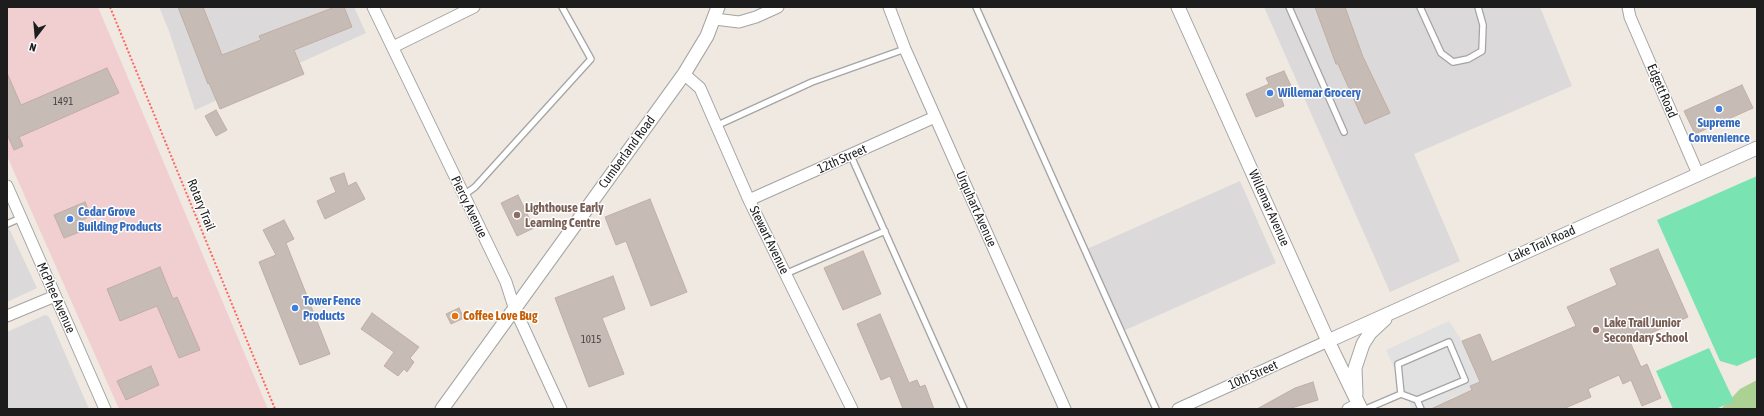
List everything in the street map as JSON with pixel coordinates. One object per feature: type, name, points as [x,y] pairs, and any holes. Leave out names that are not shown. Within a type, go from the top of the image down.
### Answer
[{"type":"street","name":"Piercy Avenue","points":[[373,7],[506,282],[514,307],[561,409]]},
{"type":"street","points":[[393,47],[474,7]]},
{"type":"street","points":[[716,13],[739,22],[756,17],[778,7]]},
{"type":"street","name":"Urquhart Avenue","points":[[890,7],[905,49],[1066,409]]},
{"type":"street","name":"Willemar Avenue","points":[[1178,7],[1358,406]]},
{"type":"street","name":"Edgett Road","points":[[1628,7],[1630,16],[1698,174]]},
{"type":"street","name":"Cumberland Road","points":[[442,409],[514,307],[684,74],[707,36],[716,13]]},
{"type":"street","name":"Stewart Avenue","points":[[684,74],[700,88],[718,125],[749,200],[852,409]]},
{"type":"street","name":"12th Street","points":[[749,200],[851,156],[935,117]]},
{"type":"street","name":"Lake Trail Road","points":[[1328,341],[1757,148]]},
{"type":"street","name":"McPhee Avenue","points":[[7,186],[105,409]]},
{"type":"street","points":[[7,316],[55,296]]},
{"type":"street","points":[[1358,406],[1355,368],[1363,344],[1370,333],[1393,311]]},
{"type":"street","name":"10th Street","points":[[1178,409],[1328,341]]},
{"type":"lane","points":[[464,195],[475,187],[591,59],[562,7]]},
{"type":"lane","points":[[976,7],[1156,409]]},
{"type":"lane","points":[[1289,7],[1344,132]]},
{"type":"lane","points":[[1420,7],[1441,53],[1453,62],[1468,60],[1482,51],[1483,25],[1478,7]]},
{"type":"lane","points":[[718,125],[812,82],[905,49]]},
{"type":"lane","points":[[851,156],[964,409]]},
{"type":"lane","points":[[7,224],[21,218]]},
{"type":"lane","points":[[785,274],[885,231]]},
{"type":"lane","points":[[1358,406],[1401,394],[1417,400],[1465,380],[1449,342],[1398,364],[1401,394]]},
{"type":"lane","points":[[1417,400],[1421,409]]},
{"type":"path","name":"Rotary Trail","points":[[110,7],[275,409]]},
{"type":"shaded area","points":[[7,7],[98,7],[268,409],[119,409],[7,156]]},
{"type":"shaded area","points":[[159,7],[354,7],[366,33],[195,110],[169,31]]},
{"type":"shaded area","points":[[1264,7],[1540,7],[1572,86],[1414,154],[1460,261],[1390,292]]},
{"type":"shaded area","points":[[1240,181],[1276,263],[1123,331],[1087,249]]},
{"type":"shaded area","points":[[7,224],[37,288],[7,302]]},
{"type":"shaded area","points":[[45,315],[50,319],[89,409],[7,409],[7,332]]},
{"type":"shaded area","points":[[1449,321],[1462,341],[1480,382],[1470,386],[1472,390],[1451,398],[1452,400],[1439,409],[1412,409],[1386,350]]},
{"type":"green space","points":[[1757,176],[1757,357],[1737,366],[1720,361],[1657,220]]},
{"type":"green space","points":[[1709,348],[1734,401],[1716,409],[1673,409],[1656,371]]},
{"type":"green space","points":[[1757,380],[1757,409],[1721,409],[1740,389]]},
{"type":"building","points":[[178,7],[203,7],[222,55],[261,40],[259,36],[335,7],[344,7],[352,27],[294,50],[304,74],[220,109],[209,83],[208,84]]},
{"type":"building","points":[[1315,7],[1345,7],[1363,57],[1390,113],[1365,124],[1338,64],[1336,64]]},
{"type":"building","points":[[107,68],[119,93],[19,137],[23,146],[14,150],[7,134],[7,73],[21,105]]},
{"type":"building","name":"Willemar Grocery","points":[[1284,71],[1294,92],[1281,98],[1284,106],[1256,117],[1246,94],[1269,84],[1266,78]]},
{"type":"building","name":"Supreme Convenience","points":[[1742,85],[1753,108],[1695,134],[1684,111]]},
{"type":"building","points":[[216,110],[227,130],[216,136],[205,116]]},
{"type":"building","points":[[344,173],[348,186],[356,182],[365,199],[325,219],[317,201],[336,192],[330,178]]},
{"type":"building","name":"Lighthouse Early Learning Centre","points":[[518,195],[534,228],[517,236],[501,203]]},
{"type":"building","points":[[650,199],[687,292],[651,306],[626,241],[616,245],[605,217]]},
{"type":"building","name":"Cedar Grove Building Products","points":[[85,202],[91,216],[78,222],[82,231],[64,238],[54,215]]},
{"type":"building","name":"Tower Fence Products","points":[[284,220],[294,239],[286,243],[330,354],[300,365],[259,262],[276,255],[263,230]]},
{"type":"building","name":"Lake Trail Junior Secondary School","points":[[1658,249],[1688,317],[1630,342],[1641,367],[1647,364],[1661,398],[1642,406],[1631,380],[1623,384],[1619,375],[1588,389],[1591,397],[1563,409],[1431,409],[1472,390],[1470,386],[1480,382],[1462,341],[1480,334],[1492,362],[1576,326],[1567,307],[1617,285],[1610,269]]},
{"type":"building","points":[[863,251],[881,294],[843,310],[824,268]]},
{"type":"building","points":[[160,267],[173,299],[177,297],[200,350],[179,358],[157,306],[120,321],[107,289]]},
{"type":"building","points":[[613,276],[625,309],[602,318],[624,374],[589,387],[555,298]]},
{"type":"building","name":"Coffee Love Bug","points":[[459,308],[464,318],[451,324],[446,314]]},
{"type":"building","points":[[372,313],[419,347],[410,358],[414,362],[407,372],[404,369],[398,376],[384,366],[394,352],[361,329]]},
{"type":"building","points":[[880,314],[909,383],[917,380],[920,387],[925,385],[934,409],[903,409],[890,376],[881,380],[857,324]]},
{"type":"building","points":[[151,366],[159,385],[126,400],[117,381]]},
{"type":"building","points":[[1313,382],[1318,400],[1288,409],[1257,409],[1295,388]]},
{"type":"place","name":"Willemar Grocery","points":[[1270,93]]},
{"type":"place","name":"Supreme Convenience","points":[[1719,109]]},
{"type":"place","name":"Lighthouse Early Learning Centre","points":[[517,215]]},
{"type":"place","name":"Cedar Grove Building Products","points":[[70,219]]},
{"type":"place","name":"Tower Fence Products","points":[[295,308]]},
{"type":"place","name":"Coffee Love Bug","points":[[455,316]]},
{"type":"place","name":"Lake Trail Junior Secondary School","points":[[1596,330]]}]
